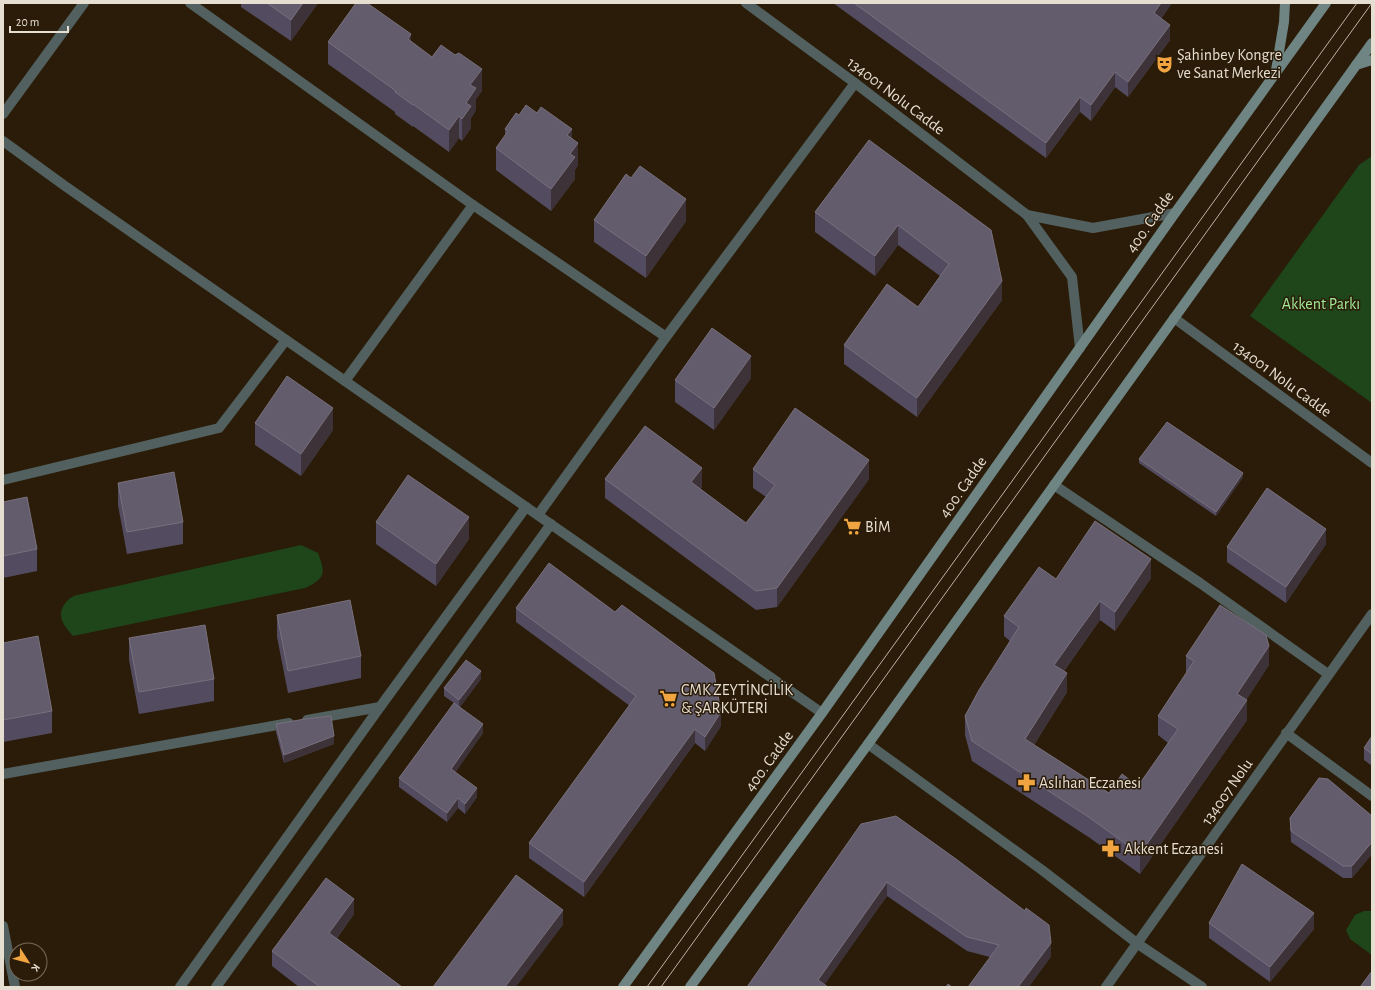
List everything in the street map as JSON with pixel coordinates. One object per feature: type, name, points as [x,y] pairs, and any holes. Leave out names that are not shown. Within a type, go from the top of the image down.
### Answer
[{"type":"main road","points":[[1276,73],[1284,22],[1285,3]]},
{"type":"main road","name":"400. Cadde","points":[[623,987],[822,713],[1175,213],[1326,3]]},
{"type":"main road","points":[[690,987],[868,744],[1372,43]]},
{"type":"main road","points":[[1356,65],[1372,60]]},
{"type":"street","points":[[3,114],[84,3]]},
{"type":"street","points":[[190,3],[473,205],[666,337]]},
{"type":"street","name":"134001 Nolu Cadde","points":[[746,3],[855,83],[1027,215],[1072,277],[1080,348]]},
{"type":"street","points":[[538,515],[666,337],[855,83]]},
{"type":"street","points":[[3,142],[822,713]]},
{"type":"street","points":[[345,381],[473,205]]},
{"type":"street","name":"134001 Nolu Cadde","points":[[1027,215],[1093,228],[1175,213]]},
{"type":"street","name":"134001 Nolu Cadde","points":[[1174,318],[1372,464]]},
{"type":"street","points":[[3,480],[219,428],[286,340]]},
{"type":"street","points":[[1054,485],[1200,583],[1328,674]]},
{"type":"street","points":[[180,987],[380,707],[526,507]]},
{"type":"street","points":[[216,987],[551,524]]},
{"type":"street","name":"134007 Nolu","points":[[1106,987],[1372,614]]},
{"type":"street","points":[[3,774],[380,707]]},
{"type":"street","points":[[1286,733],[1372,796]]},
{"type":"street","points":[[868,744],[1042,870],[1138,944],[1202,987]]},
{"type":"street","points":[[3,926],[15,987]]},
{"type":"green space","name":"Akkent Parkı","points":[[1372,156],[1372,403],[1250,316],[1359,165]]},
{"type":"green space","points":[[301,545],[318,553],[323,570],[322,575],[317,582],[305,588],[73,636],[62,622],[61,614],[64,605],[70,598],[77,595]]},
{"type":"green space","points":[[1364,911],[1372,911],[1372,955],[1350,939],[1346,930],[1355,915]]},
{"type":"building","points":[[267,3],[303,3],[291,20]]},
{"type":"building","points":[[356,3],[367,3],[411,34],[408,39],[432,57],[441,45],[455,55],[459,53],[482,69],[470,85],[476,88],[466,103],[471,106],[462,119],[459,116],[449,130],[328,42]]},
{"type":"building","points":[[854,3],[1161,3],[1154,13],[1170,25],[1128,82],[1115,72],[1091,105],[1080,97],[1046,143]]},
{"type":"building","points":[[526,105],[537,113],[541,107],[572,129],[567,135],[578,143],[570,154],[575,157],[551,189],[496,148],[508,131],[505,129],[516,113],[519,115]]},
{"type":"building","points":[[869,140],[991,230],[1002,281],[917,398],[844,345],[887,284],[918,307],[949,264],[898,225],[875,256],[815,212]]},
{"type":"building","points":[[640,166],[686,199],[646,256],[594,220],[626,174],[631,178]]},
{"type":"building","points":[[712,328],[751,356],[714,408],[675,380]]},
{"type":"building","points":[[287,376],[333,408],[301,454],[255,423]]},
{"type":"building","points":[[795,408],[869,460],[777,588],[756,591],[605,479],[645,426],[702,468],[691,482],[746,523],[775,485],[753,469]]},
{"type":"building","points":[[1167,422],[1243,473],[1216,512],[1139,459]]},
{"type":"building","points":[[174,472],[183,522],[127,532],[118,483]]},
{"type":"building","points":[[408,475],[469,517],[436,564],[376,522]]},
{"type":"building","points":[[1267,488],[1326,529],[1286,587],[1227,547]]},
{"type":"building","points":[[27,497],[37,549],[3,556],[3,502]]},
{"type":"building","points":[[1095,521],[1151,559],[1115,612],[1100,601],[1054,665],[1067,673],[1025,739],[1109,793],[1122,774],[1138,786],[1178,729],[1158,716],[1194,661],[1186,656],[1220,605],[1266,635],[1269,646],[1237,694],[1247,700],[1140,854],[1090,818],[972,741],[965,716],[979,690],[1019,627],[1004,616],[1039,567],[1056,579]]},
{"type":"building","points":[[549,563],[615,612],[622,605],[714,673],[721,712],[705,737],[695,729],[584,882],[529,843],[636,696],[516,608]]},
{"type":"building","points":[[350,600],[361,656],[288,671],[277,615]]},
{"type":"building","points":[[205,625],[214,679],[139,692],[129,638]]},
{"type":"building","points":[[38,636],[52,711],[3,720],[3,643]]},
{"type":"building","points":[[466,660],[481,671],[459,700],[444,688]]},
{"type":"building","points":[[454,703],[483,724],[451,769],[477,788],[465,804],[458,798],[447,813],[399,778]]},
{"type":"building","points":[[331,716],[334,736],[284,755],[276,724]]},
{"type":"building","points":[[1372,736],[1372,754],[1364,748]]},
{"type":"building","points":[[1319,778],[1328,779],[1372,816],[1372,842],[1352,866],[1343,866],[1291,831],[1290,818]]},
{"type":"building","points":[[896,816],[1025,911],[1026,908],[1049,925],[1051,943],[1018,987],[968,987],[999,945],[967,937],[887,882],[818,980],[828,987],[747,987],[861,824]]},
{"type":"building","points":[[1242,864],[1314,913],[1270,967],[1209,923]]},
{"type":"building","points":[[516,875],[563,910],[505,987],[433,987]]},
{"type":"building","points":[[326,878],[354,899],[329,933],[402,987],[320,987],[272,951]]},
{"type":"building","points":[[1372,971],[1372,987],[1360,987]]},
{"type":"tram line","points":[[647,987],[1357,3]]},
{"type":"tram line","points":[[661,987],[1372,3]]},
{"type":"place","name":"Şahinbey Kongre ve Sanat Merkezi","points":[[1164,64]]},
{"type":"place","name":"BİM","points":[[852,527]]},
{"type":"place","name":"CMK ZEYTİNCİLİK & ŞARKÜTERİ","points":[[668,699]]},
{"type":"place","name":"Aslıhan Eczanesi","points":[[1026,783]]},
{"type":"place","name":"Akkent Eczanesi","points":[[1111,849]]}]
